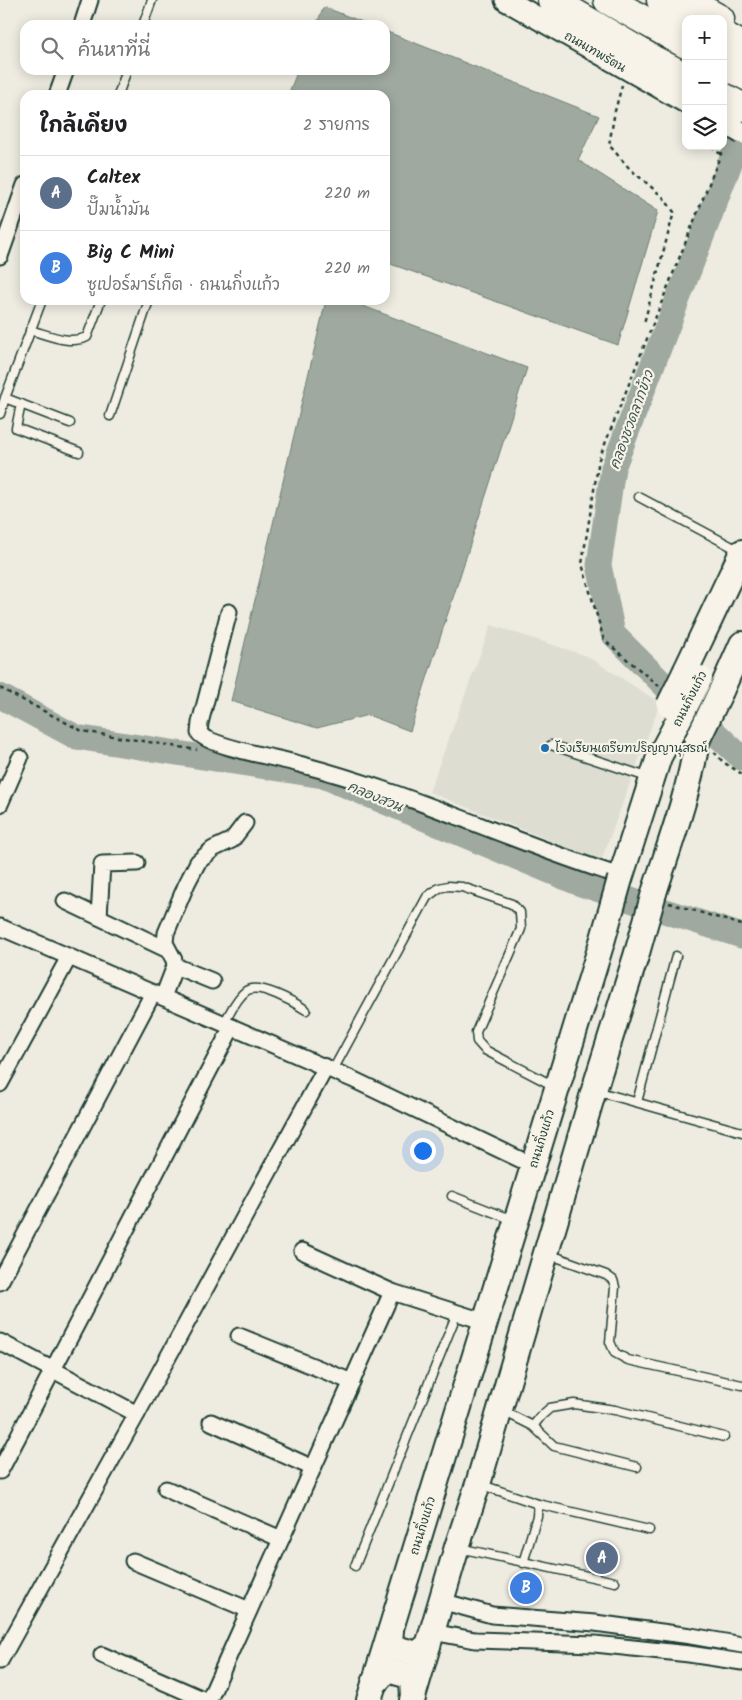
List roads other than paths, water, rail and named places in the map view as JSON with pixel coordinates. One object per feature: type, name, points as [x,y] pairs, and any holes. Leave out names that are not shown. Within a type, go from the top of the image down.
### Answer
[{"type":"highway","name":"ถนนเทพรัตน","points":[[552,0],[682,75]]},
{"type":"highway","points":[[608,0],[682,42]]},
{"type":"highway","points":[[661,0],[687,15]]},
{"type":"highway","points":[[685,0],[713,15]]},
{"type":"highway","points":[[727,23],[742,31]]},
{"type":"highway","points":[[727,37],[742,46]]},
{"type":"highway","points":[[727,67],[742,76]]},
{"type":"highway","points":[[727,99],[742,107]]},
{"type":"main road","name":"ถนนเทพรัตน","points":[[506,0],[682,100]]},
{"type":"main road","points":[[693,674],[742,552]]},
{"type":"main road","name":"ถนนกิ่งแก้ว","points":[[371,1692],[558,1088],[620,877],[669,723],[693,674],[742,588]]},
{"type":"main road","name":"ถนนกิ่งแก้ว","points":[[412,1699],[457,1547],[478,1484],[594,1090],[637,953],[658,897],[702,750],[732,693],[742,644]]},
{"type":"main road","points":[[390,1630],[390,1644],[392,1647],[417,1654],[430,1638]]},
{"type":"main road","points":[[371,1692],[386,1670],[409,1676],[412,1679],[412,1699]]},
{"type":"street","points":[[84,20],[90,0]]},
{"type":"street","points":[[59,90],[64,75]]},
{"type":"street","points":[[0,256],[20,199]]},
{"type":"street","points":[[229,612],[200,723],[199,733],[203,737],[222,745],[301,764],[401,795],[578,863],[620,877]]},
{"type":"street","points":[[0,804],[20,758]]},
{"type":"street","points":[[0,1282],[175,966],[165,942],[166,933],[198,862],[213,849],[232,840],[244,823]]},
{"type":"street","points":[[98,917],[102,864],[137,863]]},
{"type":"street","points":[[65,901],[168,950]]},
{"type":"street","points":[[0,927],[330,1069],[534,1166]]},
{"type":"street","points":[[0,1084],[69,956]]},
{"type":"street","points":[[175,966],[212,981]]},
{"type":"street","points":[[0,1471],[228,1025]]},
{"type":"street","points":[[0,1661],[330,1069]]},
{"type":"street","points":[[302,1251],[392,1292],[486,1322]]},
{"type":"street","points":[[209,1700],[392,1292]]},
{"type":"street","points":[[239,1336],[352,1382]]},
{"type":"street","points":[[0,1342],[138,1414]]},
{"type":"street","points":[[211,1422],[313,1468]]},
{"type":"street","points":[[166,1489],[281,1538]]},
{"type":"street","points":[[134,1561],[249,1610]]},
{"type":"street","points":[[441,1601],[481,1612],[595,1623],[742,1645]]},
{"type":"street","points":[[476,1640],[481,1612]]},
{"type":"street","points":[[512,1641],[514,1616]]},
{"type":"street","points":[[595,1623],[595,1644]]},
{"type":"street","points":[[689,1654],[691,1636]]},
{"type":"street","points":[[430,1638],[595,1644],[742,1662]]},
{"type":"street","points":[[102,1655],[205,1700]]},
{"type":"lane","points":[[145,20],[152,0]]},
{"type":"lane","points":[[120,90],[125,75]]},
{"type":"lane","points":[[0,414],[40,305]]},
{"type":"lane","points":[[30,330],[70,341],[81,340],[87,337],[99,305]]},
{"type":"lane","points":[[110,416],[147,305]]},
{"type":"lane","points":[[5,398],[70,423]]},
{"type":"lane","points":[[21,404],[16,428],[79,452]]},
{"type":"lane","points":[[639,497],[742,552]]},
{"type":"lane","points":[[551,745],[655,768]]},
{"type":"lane","points":[[330,1069],[427,897],[438,888],[448,886],[462,887],[512,904],[520,912],[521,928],[476,1032],[477,1041],[485,1050],[558,1088]]},
{"type":"lane","points":[[637,1102],[676,956]]},
{"type":"lane","points":[[228,1025],[241,995],[247,990],[252,989],[259,988],[289,1000],[306,1010]]},
{"type":"lane","points":[[594,1090],[742,1132]]},
{"type":"lane","points":[[452,1196],[517,1221]]},
{"type":"lane","points":[[546,1253],[606,1275],[613,1280],[615,1287],[610,1342],[615,1353],[628,1360],[742,1385]]},
{"type":"lane","points":[[355,1566],[457,1313]]},
{"type":"lane","points":[[533,1426],[550,1408],[574,1404],[615,1410],[724,1436]]},
{"type":"lane","points":[[499,1410],[533,1426],[554,1446],[637,1467]]},
{"type":"lane","points":[[478,1484],[538,1504],[649,1530]]},
{"type":"lane","points":[[523,1563],[537,1516],[538,1504]]},
{"type":"lane","points":[[457,1547],[615,1582]]},
{"type":"waterway","name":"คลองชวดลากข้าว","points":[[742,132],[613,468],[599,565],[613,634],[670,691],[742,758]]},
{"type":"waterway","name":"คลองสวน","points":[[0,696],[76,737],[323,776],[578,883],[742,936]]},
{"type":"place","name":"โรงเรียนเตรียทปริญญานุสรณ์","points":[[545,748]]},
{"type":"place","name":"Caltex","points":[[602,1558]]},
{"type":"place","name":"Big C Mini","points":[[526,1588]]}]
